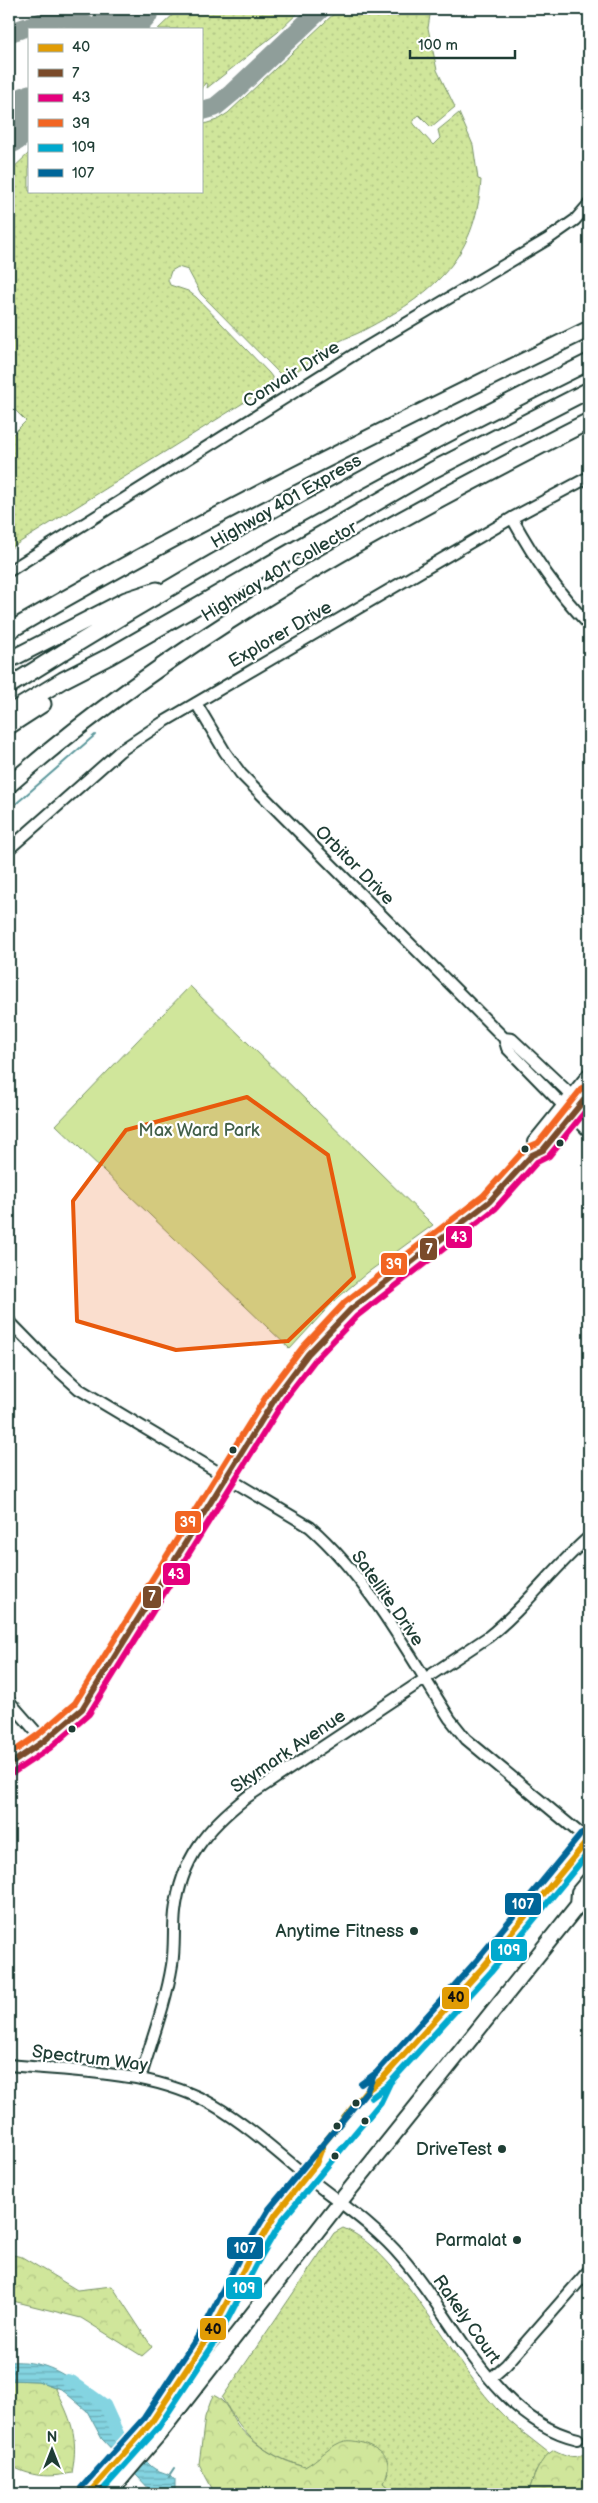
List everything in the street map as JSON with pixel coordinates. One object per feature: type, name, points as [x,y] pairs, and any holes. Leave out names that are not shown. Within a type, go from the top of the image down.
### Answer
[{"type":"highway","points":[[9,631],[124,565],[376,433],[589,329]]},
{"type":"highway","name":"Highway 401 Express","points":[[9,686],[184,581],[383,467],[589,362]]},
{"type":"highway","points":[[9,714],[63,680],[110,656],[433,470],[589,390]]},
{"type":"highway","name":"Highway 401 Collector","points":[[9,786],[103,708],[158,668],[275,593],[400,522],[589,421]]},
{"type":"highway","points":[[9,660],[126,600],[184,581]]},
{"type":"highway","points":[[9,726],[84,678],[110,656]]},
{"type":"main road","points":[[578,1905],[579,1892],[589,1880]]},
{"type":"main road","points":[[108,2494],[159,2434],[340,2202],[578,1905],[589,1896]]},
{"type":"street","name":"Convair Drive","points":[[9,571],[355,354],[548,239],[575,220],[589,204]]},
{"type":"street","name":"Explorer Drive","points":[[9,849],[120,752],[196,703],[512,518],[589,477]]},
{"type":"street","points":[[512,518],[536,560],[560,594],[589,625]]},
{"type":"street","name":"Orbitor Drive","points":[[196,703],[225,752],[241,774],[504,1038],[507,1048],[564,1104],[589,1132]]},
{"type":"street","name":"Orbitor Drive","points":[[504,1038],[512,1039],[589,1115]]},
{"type":"street","points":[[532,1155],[533,1142],[589,1074]]},
{"type":"street","points":[[9,1765],[44,1741],[82,1709],[278,1394],[301,1362],[334,1324],[489,1202],[532,1155],[543,1150],[589,1094]]},
{"type":"street","name":"Satellite Drive","points":[[9,1321],[47,1360],[80,1389],[310,1527],[350,1567],[450,1719],[466,1739],[501,1770],[589,1841]]},
{"type":"street","name":"Skymark Avenue","points":[[140,2079],[172,1966],[175,1910],[179,1889],[188,1864],[206,1834],[222,1816],[247,1797],[425,1680],[504,1625],[551,1574],[589,1537]]},
{"type":"street","points":[[9,1701],[44,1741]]},
{"type":"street","name":"Spectrum Way","points":[[9,2065],[140,2079],[189,2094],[222,2110],[340,2202]]},
{"type":"street","name":"Rakely Court","points":[[340,2202],[364,2221],[403,2258],[490,2379],[526,2415],[544,2428],[559,2435],[578,2439]]},
{"type":"street","points":[[490,2379],[506,2365],[589,2270]]},
{"type":"highlighted area","points":[[247,1097],[328,1155],[354,1277],[288,1341],[176,1350],[77,1321],[73,1201],[126,1130]]},
{"type":"green space","points":[[179,9],[302,9],[278,32],[207,88],[208,84],[205,83],[202,89],[202,28],[159,28]]},
{"type":"green space","points":[[339,9],[431,9],[428,28],[437,70],[455,107],[431,127],[419,115],[413,120],[414,124],[433,145],[440,138],[438,130],[459,113],[473,145],[478,179],[481,180],[477,208],[470,232],[446,272],[410,303],[361,332],[333,345],[289,375],[282,376],[201,294],[188,270],[178,267],[171,271],[168,280],[170,285],[188,291],[196,297],[269,373],[272,377],[272,385],[9,549],[9,438],[26,421],[9,404],[9,172],[28,154],[28,192],[202,192],[202,125],[217,120],[228,113]]},
{"type":"green space","name":"Max Ward Park","points":[[190,986],[433,1225],[367,1273],[333,1302],[290,1349],[56,1125]]},
{"type":"green space","points":[[343,2228],[363,2239],[382,2257],[402,2279],[489,2400],[510,2422],[549,2453],[535,2473],[528,2494],[396,2494],[384,2483],[388,2472],[335,2445],[320,2459],[305,2467],[289,2462],[265,2450],[239,2424],[222,2398],[334,2233]]},
{"type":"green space","points":[[9,2254],[22,2257],[77,2290],[112,2286],[152,2347],[142,2356],[81,2318],[9,2300]]},
{"type":"green space","points":[[9,2380],[38,2381],[55,2387],[69,2419],[74,2438],[75,2448],[72,2473],[55,2476],[32,2474],[9,2465]]},
{"type":"green space","points":[[213,2395],[222,2401],[239,2427],[253,2441],[277,2457],[295,2464],[305,2467],[335,2445],[345,2441],[356,2441],[375,2448],[384,2456],[388,2463],[384,2483],[396,2494],[215,2494],[199,2464],[205,2417]]},
{"type":"green space","points":[[554,2450],[568,2456],[576,2456],[589,2450],[589,2494],[528,2494],[540,2463]]},
{"type":"water","points":[[9,2362],[31,2363],[49,2368],[66,2376],[94,2401],[149,2464],[175,2479],[175,2489],[178,2494],[154,2494],[102,2439],[87,2411],[61,2389],[38,2381],[9,2380]]},
{"type":"waterway","points":[[9,813],[10,809],[95,735]]},
{"type":"waterway","points":[[67,2380],[73,2382],[105,2405],[120,2438]]},
{"type":"waterway","points":[[169,2477],[175,2468]]},
{"type":"taxiway","points":[[9,33],[80,9]]},
{"type":"taxiway","points":[[126,28],[137,9]]},
{"type":"taxiway","points":[[202,111],[215,107],[232,93],[321,9]]},
{"type":"taxiway","points":[[58,17],[78,20],[91,28]]},
{"type":"taxiway","points":[[9,119],[28,95]]},
{"type":"runway","points":[[115,28],[135,9]]},
{"type":"runway","points":[[9,129],[28,111]]},
{"type":"transit line","name":"39","points":[[9,1755],[39,1734],[75,1703],[270,1390],[302,1348],[345,1302],[483,1196],[526,1148],[538,1143],[582,1088]]},
{"type":"transit line","name":"7","points":[[9,1765],[44,1741],[82,1709],[278,1394],[308,1354],[351,1309],[489,1202],[532,1155],[543,1150],[589,1094]]},
{"type":"transit line","name":"43","points":[[14,1772],[50,1748],[89,1714],[285,1399],[315,1360],[357,1316],[495,1209],[537,1162],[549,1156],[589,1107]]},
{"type":"transit line","name":"107","points":[[361,2084],[376,2073],[477,1960],[582,1833]]},
{"type":"transit line","name":"40","points":[[88,2494],[151,2423],[212,2331],[248,2261],[276,2214],[316,2164],[324,2143],[365,2092],[382,2079],[484,1966],[589,1839]]},
{"type":"transit line","name":"109","points":[[371,2098],[388,2085],[491,1972],[589,1852]]},
{"type":"transit line","name":"107","points":[[81,2488],[144,2418],[204,2327],[240,2257],[269,2209],[367,2091],[374,2075]]},
{"type":"transit line","name":"109","points":[[99,2494],[158,2428],[219,2336],[256,2265],[283,2219],[381,2102],[390,2083]]},
{"type":"place","name":"Anytime Fitness","points":[[414,1931]]},
{"type":"place","name":"DriveTest","points":[[502,2149]]},
{"type":"place","name":"Parmalat","points":[[517,2240]]}]
